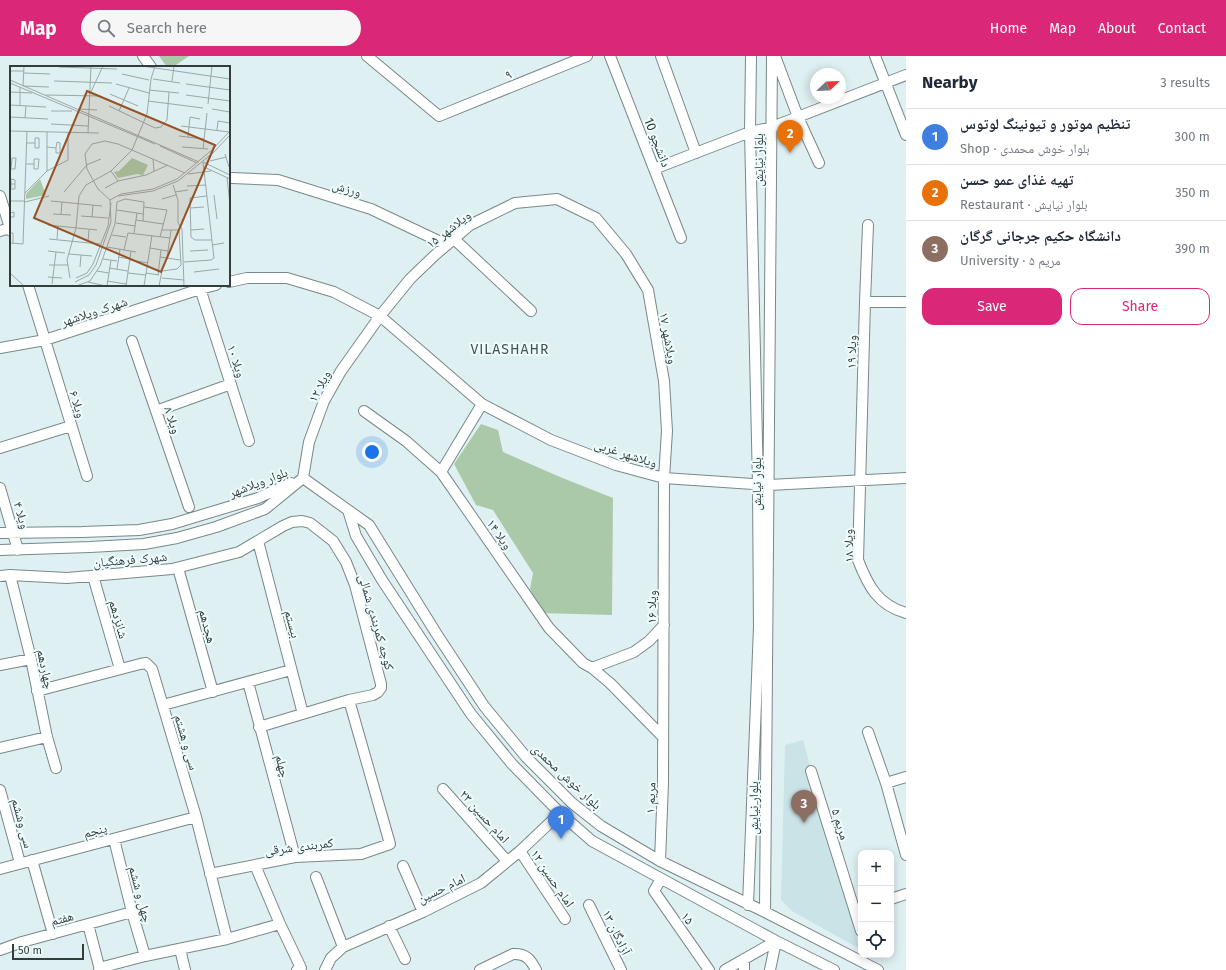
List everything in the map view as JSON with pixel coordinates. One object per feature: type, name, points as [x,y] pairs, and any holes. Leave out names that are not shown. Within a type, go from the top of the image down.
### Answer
[{"type":"street","points":[[143,56],[150,66]]},
{"type":"street","name":"۹","points":[[367,56],[439,116],[587,56]]},
{"type":"street","name":"دانشجو 10","points":[[610,56],[681,238]]},
{"type":"street","points":[[661,56],[696,154]]},
{"type":"street","name":"بلوار نیایش","points":[[751,56],[750,132],[755,356],[767,748],[765,912]]},
{"type":"street","points":[[774,56],[798,117],[819,163]]},
{"type":"street","name":"بلوار نیایش","points":[[748,905],[769,485],[774,56]]},
{"type":"street","points":[[875,56],[906,135]]},
{"type":"street","points":[[654,169],[750,132],[772,127],[906,75]]},
{"type":"street","points":[[886,83],[906,83]]},
{"type":"street","name":"ورزش","points":[[232,178],[278,180],[372,209],[450,242],[531,311]]},
{"type":"street","points":[[0,196],[7,230]]},
{"type":"street","name":"ویلاشهر ۱۵","points":[[380,316],[410,279],[470,225],[515,203],[556,199],[596,218]]},
{"type":"street","name":"ویلاشهر ۱۷","points":[[596,218],[626,254],[648,290],[664,381],[667,431],[664,478]]},
{"type":"street","name":"۱۹ ویلا","points":[[861,480],[868,225]]},
{"type":"street","points":[[753,234],[771,234]]},
{"type":"street","points":[[230,282],[247,278],[287,278],[334,292],[380,316]]},
{"type":"street","name":"۶ ویلا","points":[[28,286],[87,476]]},
{"type":"street","name":"شهرک ویلاشهر","points":[[0,348],[45,340],[200,287]]},
{"type":"street","name":"۱۰ ویلا","points":[[200,287],[249,441]]},
{"type":"street","points":[[865,302],[906,302]]},
{"type":"street","name":"ویلاشهر غربی","points":[[380,316],[482,404],[551,440],[616,465],[664,478],[758,485],[906,478]]},
{"type":"street","name":"ویلا ۱۲","points":[[303,478],[309,442],[324,401],[342,371],[380,316]]},
{"type":"street","name":"ویلا ۸","points":[[132,341],[189,507]]},
{"type":"street","points":[[755,356],[770,357]]},
{"type":"street","points":[[156,412],[231,384]]},
{"type":"street","points":[[441,472],[482,404]]},
{"type":"street","name":"۱۴ ویلا","points":[[364,411],[406,441],[441,472],[550,628],[583,663],[592,668],[610,683],[663,737]]},
{"type":"street","points":[[0,448],[71,426]]},
{"type":"street","points":[[303,478],[348,510],[356,536],[382,580],[428,652],[471,714],[512,764],[560,813],[592,841],[776,941],[834,970]]},
{"type":"street","name":"بلوار ویلاشهر","points":[[0,533],[139,530],[172,524],[258,498],[303,478]]},
{"type":"street","name":"بلوار ویلاشهر","points":[[0,550],[144,544],[177,538],[216,527],[265,508],[303,478]]},
{"type":"street","name":"۱۶ ویلا","points":[[663,737],[664,478]]},
{"type":"street","name":"ویلا ۱۸","points":[[861,480],[858,560],[864,574],[879,598],[890,608],[906,614]]},
{"type":"street","name":"۴ ویلا","points":[[0,488],[18,550]]},
{"type":"street","name":"بلوار خوش محمدی","points":[[348,510],[369,525],[436,634],[484,706],[526,757],[572,803],[601,826],[660,861],[765,912],[878,970]]},
{"type":"street","name":"کوچه کمربندی شمالی","points":[[258,541],[283,526],[292,522],[302,521],[317,527],[333,542],[346,562],[355,584],[381,684],[381,688],[373,695],[349,700]]},
{"type":"street","name":"شهرک فرهنگیان","points":[[5,575],[67,578],[172,570],[239,552],[258,541]]},
{"type":"street","name":"بیستم","points":[[258,541],[303,714]]},
{"type":"street","name":"هجدهم","points":[[178,568],[213,692]]},
{"type":"street","name":"چهاردهم","points":[[5,575],[31,659],[47,737],[56,768]]},
{"type":"street","name":"شانزدهم","points":[[93,576],[120,669]]},
{"type":"street","points":[[592,668],[634,652],[649,641],[664,625]]},
{"type":"street","points":[[423,643],[431,641],[436,634]]},
{"type":"street","points":[[428,652],[434,645],[443,643]]},
{"type":"street","points":[[0,666],[31,659]]},
{"type":"street","name":"سی و هشتم","points":[[37,690],[140,664],[146,664],[149,666],[154,673],[196,818],[227,939]]},
{"type":"street","points":[[163,705],[291,670]]},
{"type":"street","name":"چهلم","points":[[248,682],[295,857]]},
{"type":"street","points":[[259,727],[349,700]]},
{"type":"street","name":"کمربندی شرقی","points":[[297,970],[300,968],[255,865],[295,857],[361,854],[390,844],[349,700]]},
{"type":"street","points":[[868,732],[886,783],[906,855]]},
{"type":"street","points":[[0,748],[47,737]]},
{"type":"street","name":"۱ مریم","points":[[660,861],[663,737]]},
{"type":"street","points":[[755,747],[767,748]]},
{"type":"street","name":"۵ مریم","points":[[811,771],[858,909]]},
{"type":"street","points":[[886,783],[906,777]]},
{"type":"street","name":"امام حسین ۲۳","points":[[443,789],[507,861]]},
{"type":"street","name":"سی وششم","points":[[0,790],[20,863]]},
{"type":"street","name":"امام حسین","points":[[325,970],[331,958],[343,947],[423,912],[481,883],[520,851],[560,813]]},
{"type":"street","name":"پنجم","points":[[0,868],[196,818]]},
{"type":"street","name":"چهل و ششم","points":[[114,839],[132,912],[145,956]]},
{"type":"street","name":"امام حسین ۱۲","points":[[520,851],[565,919]]},
{"type":"street","points":[[32,860],[53,934]]},
{"type":"street","points":[[210,874],[255,865]]},
{"type":"street","points":[[403,866],[423,912]]},
{"type":"street","points":[[316,877],[343,947]]},
{"type":"street","name":"۱۵","points":[[661,879],[654,891],[709,970]]},
{"type":"street","points":[[894,898],[906,894]]},
{"type":"street","name":"آزادگان ۱۳","points":[[589,906],[621,970]]},
{"type":"street","name":"هفتم","points":[[0,950],[132,912]]},
{"type":"street","points":[[88,924],[99,969],[145,956],[227,939],[280,924]]},
{"type":"street","points":[[389,926],[405,959]]},
{"type":"street","points":[[725,970],[776,941]]},
{"type":"street","points":[[770,970],[776,941]]},
{"type":"street","points":[[180,949],[185,970]]},
{"type":"street","points":[[480,970],[513,954],[524,955],[531,961],[536,970]]},
{"type":"street","points":[[744,959],[744,970]]},
{"type":"shaded area","points":[[803,740],[858,942],[858,948],[792,911],[781,900],[785,745]]},
{"type":"green space","points":[[159,56],[189,56],[174,66],[166,66]]},
{"type":"green space","points":[[481,424],[498,430],[503,452],[613,498],[612,615],[540,613],[530,589],[533,573],[493,510],[476,505],[454,464]]},
{"type":"place","name":"تهیه غذای عمو حسن","points":[[790,153]]},
{"type":"place","name":"دانشگاه حکیم جرجانی گرگان","points":[[804,823]]},
{"type":"place","name":"تنظیم موتور و تیونینگ لوتوس","points":[[561,839]]},
{"type":"district","name":"VILASHAHR","points":[[510,349]]}]
